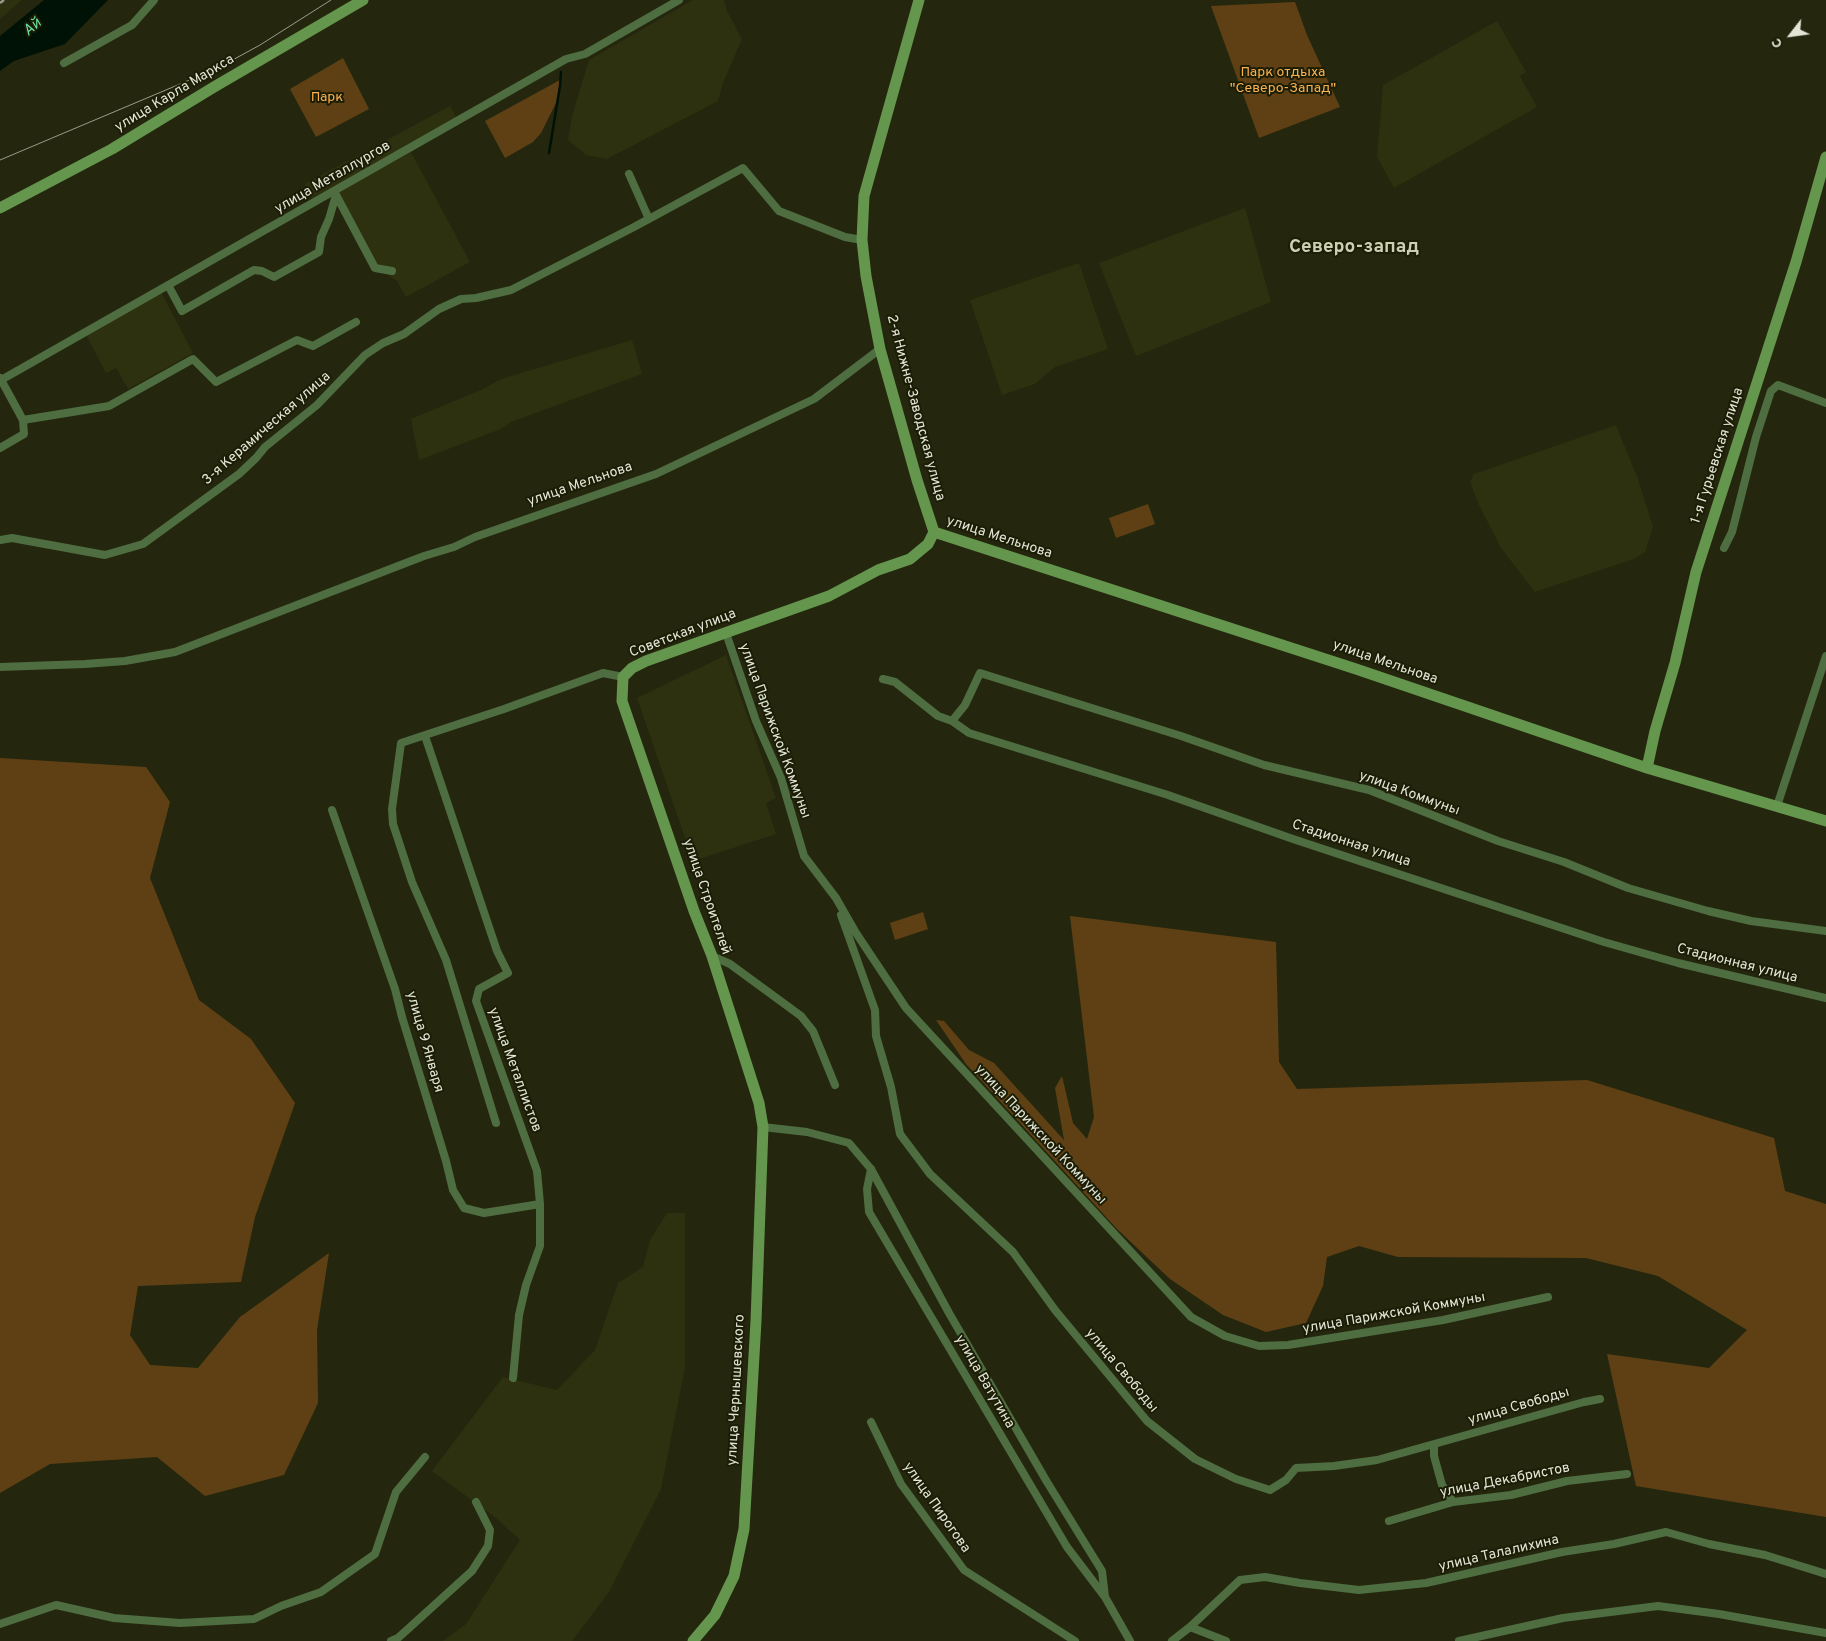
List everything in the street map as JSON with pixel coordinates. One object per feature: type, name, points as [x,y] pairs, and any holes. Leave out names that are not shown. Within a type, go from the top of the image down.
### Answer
[{"type":"main road","name":"улица Карла Маркса","points":[[0,208],[112,149],[363,0]]},
{"type":"main road","name":"2-я Нижне-Заводская улица","points":[[919,0],[864,196],[862,240],[866,276],[880,349],[917,480],[934,532]]},
{"type":"main road","name":"1-я Гурьевская улица","points":[[1646,768],[1675,663],[1696,572],[1796,262],[1826,157]]},
{"type":"main road","name":"улица Мельнова","points":[[934,532],[1338,663],[1646,768],[1826,821]]},
{"type":"main road","name":"Советская улица","points":[[623,677],[632,668],[646,661],[829,596],[878,570],[910,559],[928,544],[934,532]]},
{"type":"main road","name":"улица Строителей","points":[[623,677],[622,701],[694,911],[712,956],[759,1104],[763,1127]]},
{"type":"main road","name":"улица Чернышевского","points":[[693,1641],[715,1615],[734,1576],[744,1529],[756,1321],[763,1127]]},
{"type":"street","points":[[64,63],[132,25],[154,0]]},
{"type":"street","name":"улица Металлургов","points":[[0,379],[335,193],[566,59],[585,54],[679,0]]},
{"type":"street","name":"3-я Керамическая улица","points":[[0,540],[12,538],[105,554],[143,544],[239,474],[265,447],[317,405],[365,355],[382,343],[404,334],[439,309],[461,299],[476,298],[511,290],[650,219],[743,168],[779,212],[845,237],[862,240]]},
{"type":"street","points":[[629,174],[650,219]]},
{"type":"street","points":[[335,193],[374,268],[392,271]]},
{"type":"street","points":[[168,285],[182,312],[254,270],[262,271],[274,278],[319,252],[321,237],[329,219],[335,193]]},
{"type":"street","points":[[23,420],[109,406],[193,358],[216,382],[297,340],[313,346],[356,322]]},
{"type":"street","name":"улица Мельнова","points":[[0,667],[93,664],[125,661],[175,652],[424,556],[454,547],[475,537],[656,474],[814,399],[880,349]]},
{"type":"street","points":[[0,379],[23,420],[24,434],[0,448]]},
{"type":"street","points":[[1724,548],[1732,532],[1756,437],[1771,391],[1778,385],[1826,403]]},
{"type":"street","name":"улица Парижской Коммуны","points":[[726,633],[756,721],[781,778],[804,856],[836,898],[856,933],[906,1008],[1191,1317],[1225,1336],[1259,1346],[1288,1345],[1443,1320],[1548,1298]]},
{"type":"street","points":[[1777,806],[1826,656]]},
{"type":"street","name":"Советская улица","points":[[496,1123],[446,960],[412,882],[393,824],[392,809],[401,743],[603,673],[623,677]]},
{"type":"street","name":"улица Коммуны","points":[[952,721],[964,705],[980,673],[1181,736],[1264,765],[1369,790],[1498,841],[1564,862],[1628,888],[1751,921],[1826,931]]},
{"type":"street","name":"Стадионная улица","points":[[884,678],[895,682],[938,716],[952,721],[969,733],[1168,795],[1293,839],[1604,942],[1678,963],[1826,998]]},
{"type":"street","name":"улица Металлистов","points":[[425,736],[497,951],[508,973],[479,989],[476,1001],[537,1172],[540,1204],[540,1246],[526,1285],[519,1315],[514,1378]]},
{"type":"street","name":"улица 9 Января","points":[[332,810],[395,989],[453,1190],[464,1208],[484,1213],[540,1204]]},
{"type":"street","name":"улица Свободы","points":[[836,898],[875,1010],[876,1036],[891,1087],[900,1134],[930,1174],[1013,1252],[1054,1310],[1147,1421],[1195,1459],[1236,1479],[1270,1490],[1286,1480],[1296,1468],[1334,1466],[1377,1460],[1600,1399]]},
{"type":"street","points":[[712,956],[730,964],[801,1016],[814,1031],[835,1085]]},
{"type":"street","name":"улица Ватутина","points":[[763,1127],[806,1132],[849,1143],[871,1169],[949,1313],[1047,1482],[1102,1571],[1105,1597]]},
{"type":"street","name":"улица Ватутина","points":[[871,1169],[867,1189],[869,1212],[1062,1539],[1105,1597],[1130,1641]]},
{"type":"street","name":"улица Пирогова","points":[[871,1422],[901,1484],[964,1570],[1075,1641]]},
{"type":"street","points":[[1434,1444],[1434,1456],[1442,1484],[1453,1502]]},
{"type":"street","points":[[0,1624],[56,1605],[114,1618],[180,1622],[254,1619],[281,1606],[321,1592],[374,1554],[396,1492],[425,1457]]},
{"type":"street","name":"улица Декабристов","points":[[1389,1521],[1453,1502],[1511,1494],[1567,1481],[1627,1474]]},
{"type":"street","points":[[392,1641],[398,1638],[472,1571],[488,1546],[490,1530],[476,1502]]},
{"type":"street","name":"улица Талалихина","points":[[1172,1641],[1190,1627],[1240,1580],[1265,1577],[1359,1590],[1426,1583],[1562,1552],[1614,1544],[1666,1532],[1709,1544],[1765,1555],[1826,1574]]},
{"type":"street","points":[[1459,1641],[1563,1618],[1658,1606],[1719,1614],[1826,1633]]},
{"type":"street","points":[[1190,1627],[1226,1641]]},
{"type":"shaded area","points":[[0,0],[22,0],[0,19]]},
{"type":"shaded area","points":[[693,0],[724,0],[727,11],[742,39],[723,83],[718,101],[607,159],[586,155],[568,140],[572,116],[589,60]]},
{"type":"shaded area","points":[[1497,21],[1526,72],[1520,76],[1537,107],[1394,188],[1377,157],[1383,85]]},
{"type":"shaded area","points":[[450,106],[457,119],[312,198],[305,184]]},
{"type":"shaded area","points":[[411,152],[470,262],[406,297],[397,281],[383,272],[376,263],[338,192]]},
{"type":"shaded area","points":[[1245,208],[1271,302],[1136,356],[1099,263]]},
{"type":"shaded area","points":[[1079,263],[1108,349],[1055,367],[1035,384],[1002,395],[970,300]]},
{"type":"shaded area","points":[[161,292],[193,353],[128,389],[116,368],[106,373],[85,333]]},
{"type":"shaded area","points":[[632,340],[642,374],[511,422],[501,429],[419,460],[411,419],[481,390],[501,379]]},
{"type":"shaded area","points":[[1616,425],[1638,479],[1653,527],[1645,552],[1634,559],[1535,592],[1501,548],[1479,505],[1470,482],[1474,474]]},
{"type":"shaded area","points":[[726,655],[776,798],[766,803],[776,834],[693,861],[637,698]]},
{"type":"shaded area","points":[[667,1213],[685,1213],[685,1368],[661,1489],[609,1592],[572,1641],[443,1641],[466,1624],[520,1540],[496,1518],[432,1471],[503,1377],[557,1390],[595,1350],[618,1283],[643,1267],[650,1240]]},
{"type":"green space","name":"Парк отдыха \"Северо-Запад\"","points":[[1295,2],[1307,35],[1340,107],[1259,138],[1211,6]]},
{"type":"green space","name":"Парк","points":[[343,58],[369,109],[316,137],[290,89]]},
{"type":"green space","points":[[560,80],[557,101],[541,133],[533,142],[505,158],[485,121]]},
{"type":"green space","points":[[1148,504],[1155,524],[1116,538],[1109,518]]},
{"type":"green space","points":[[0,758],[146,767],[170,802],[150,878],[199,1000],[251,1039],[295,1103],[255,1217],[241,1282],[138,1286],[130,1335],[150,1365],[198,1368],[240,1317],[329,1253],[317,1330],[318,1403],[284,1475],[205,1496],[157,1457],[50,1464],[0,1493]]},
{"type":"green space","points":[[923,912],[928,929],[895,940],[890,923]]},
{"type":"green space","points":[[1070,916],[1276,942],[1279,1062],[1297,1089],[1587,1080],[1774,1138],[1785,1191],[1826,1204],[1826,1517],[1636,1486],[1607,1354],[1709,1368],[1747,1330],[1658,1276],[1586,1258],[1398,1257],[1359,1246],[1327,1257],[1323,1286],[1306,1323],[1266,1332],[1223,1315],[1170,1279],[1117,1229],[966,1064],[936,1020],[944,1021],[969,1050],[994,1063],[1064,1140],[1055,1088],[1062,1076],[1073,1123],[1087,1139],[1094,1117]]},
{"type":"water","name":"Ай","points":[[44,0],[108,0],[65,44],[14,61],[0,71],[0,36]]},
{"type":"waterway","points":[[549,153],[561,72]]},
{"type":"tram line","points":[[0,160],[218,68],[260,45],[331,0]]},
{"type":"railway","points":[[0,3],[4,0]]},
{"type":"district","name":"Северо-запад","points":[[1354,248]]}]
